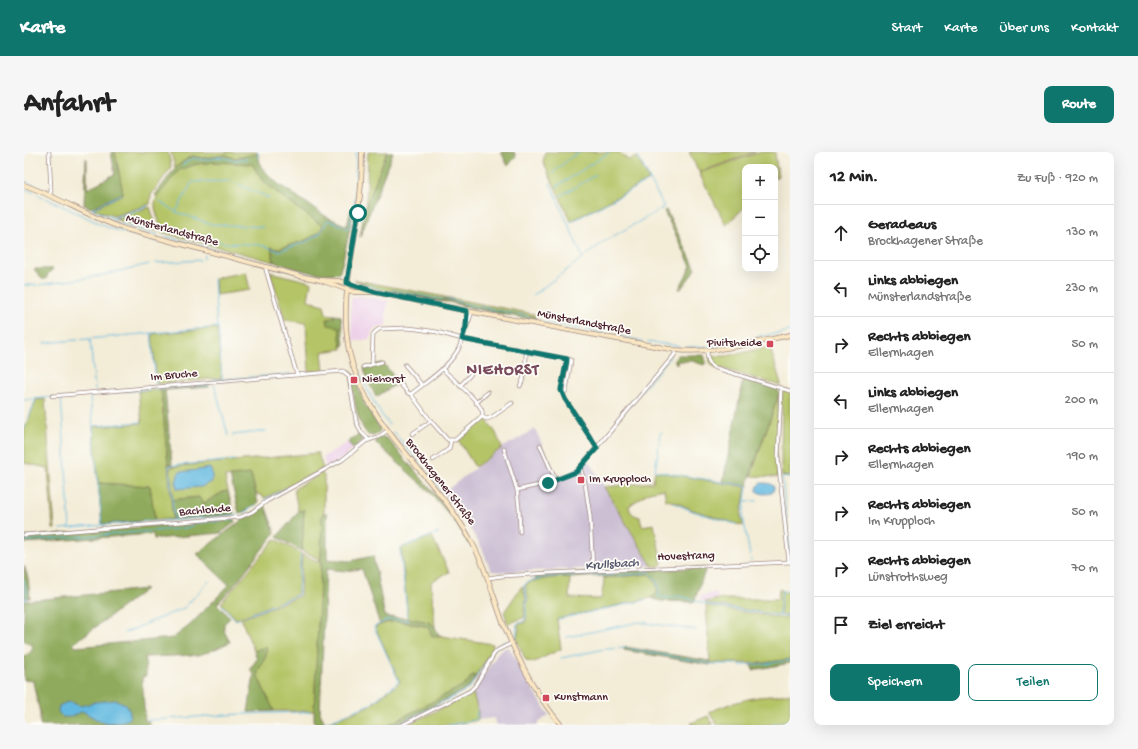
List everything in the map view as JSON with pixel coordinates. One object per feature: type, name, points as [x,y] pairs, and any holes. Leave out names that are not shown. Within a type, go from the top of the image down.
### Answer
[{"type":"main road","points":[[347,283],[360,201],[362,152]]},
{"type":"main road","name":"Münsterlandstraße","points":[[24,184],[117,227],[320,280],[354,292],[375,292]]},
{"type":"main road","name":"Münsterlandstraße","points":[[320,280],[339,281],[375,292],[470,312],[675,350],[707,351],[733,348],[790,335]]},
{"type":"main road","name":"Brockhagener Straße","points":[[347,283],[345,310],[346,330],[354,368],[368,401],[387,431],[447,503],[458,519],[475,548],[488,578],[502,619],[524,668],[560,725]]},
{"type":"street","points":[[49,152],[51,191],[49,196]]},
{"type":"street","points":[[266,267],[297,375]]},
{"type":"street","points":[[410,394],[442,369],[457,352],[469,321],[470,312]]},
{"type":"street","points":[[372,364],[373,335],[375,332],[379,329],[406,328],[437,332],[462,339],[571,360],[566,391],[563,393],[565,399],[597,448]]},
{"type":"street","points":[[517,490],[556,481],[576,472],[672,359],[675,354],[675,350]]},
{"type":"street","points":[[520,386],[523,381],[526,351]]},
{"type":"street","points":[[707,351],[709,362],[712,367],[790,391]]},
{"type":"street","points":[[363,367],[382,362]]},
{"type":"street","points":[[405,365],[422,385]]},
{"type":"street","points":[[397,380],[446,438],[455,440],[482,417],[482,410],[476,402],[442,369]]},
{"type":"street","name":"Im Bruche","points":[[52,396],[340,371],[346,372],[349,377],[356,421],[361,432],[368,440]]},
{"type":"street","points":[[460,386],[471,374]]},
{"type":"street","points":[[781,388],[778,458],[789,562]]},
{"type":"street","points":[[476,402],[488,392]]},
{"type":"street","points":[[482,417],[487,419],[512,403]]},
{"type":"street","points":[[412,434],[431,421]]},
{"type":"street","name":"Bachlohde","points":[[24,535],[241,517],[342,460],[368,440],[378,437],[387,431]]},
{"type":"street","points":[[433,460],[449,449],[451,440]]},
{"type":"street","points":[[540,445],[556,481]]},
{"type":"street","points":[[504,449],[517,490],[520,532]]},
{"type":"street","points":[[580,468],[585,483],[590,516],[593,571]]},
{"type":"street","name":"Hovestrang","points":[[488,578],[593,571],[789,562]]},
{"type":"street","points":[[402,725],[470,691],[475,686],[494,654],[501,648],[512,643]]},
{"type":"shaded area","points":[[360,296],[388,301],[386,326],[374,329],[371,334],[371,339],[353,341],[351,302],[352,298]]},
{"type":"shaded area","points":[[535,429],[557,478],[577,468],[587,458],[652,566],[503,572],[491,571],[482,548],[474,535],[443,493],[502,448]]},
{"type":"shaded area","points":[[348,442],[353,449],[342,459],[326,468],[323,457]]},
{"type":"shaded area","points":[[716,592],[718,599],[705,602],[700,600],[701,596]]},
{"type":"shaded area","points":[[509,647],[521,670],[549,715],[537,725],[497,725],[494,718],[478,720],[478,711],[473,693],[499,652]]},
{"type":"green space","points":[[111,152],[115,152],[123,193],[91,208],[84,205],[86,158],[87,189],[115,174]]},
{"type":"green space","points":[[115,152],[168,152],[171,165],[170,169],[151,195],[150,204],[114,216],[93,209],[123,194]]},
{"type":"green space","points":[[171,152],[257,152],[257,155],[234,158],[226,155],[204,158],[193,156],[175,168]]},
{"type":"green space","points":[[368,152],[387,152],[365,209],[367,189]]},
{"type":"green space","points":[[387,152],[393,152],[360,237],[365,209]]},
{"type":"green space","points":[[501,152],[514,152],[516,156],[508,166]]},
{"type":"green space","points":[[545,152],[619,152],[628,160],[637,157],[649,180],[571,221],[543,162]]},
{"type":"green space","points":[[689,152],[756,152],[699,172]]},
{"type":"green space","points":[[761,152],[775,152],[776,164],[742,164],[742,210],[726,225],[699,173]]},
{"type":"green space","points":[[258,154],[261,167],[277,183],[327,217],[347,226],[351,209],[354,211],[339,273],[314,273],[274,262],[271,247],[277,249],[304,241],[319,233],[323,226],[286,200],[262,180],[252,164],[216,162],[197,164],[179,170],[157,197],[155,195],[175,168],[193,156],[204,158],[226,155],[234,158]]},
{"type":"green space","points":[[216,162],[252,164],[262,180],[286,200],[323,226],[319,233],[304,241],[277,249],[271,247],[274,262],[162,232],[155,208],[155,202],[166,185],[179,170],[197,164]]},
{"type":"green space","points":[[150,207],[158,231],[114,219]]},
{"type":"green space","points":[[666,210],[696,269],[680,290],[679,289],[691,266],[664,211]]},
{"type":"green space","points":[[34,269],[53,269],[48,274],[46,279],[42,279]]},
{"type":"green space","points":[[246,272],[250,290],[216,295],[215,279]]},
{"type":"green space","points":[[270,272],[311,282],[308,300],[324,305],[326,314],[334,315],[339,327],[342,349],[322,352],[324,370],[309,372],[306,323],[285,320]]},
{"type":"green space","points":[[355,280],[534,314],[536,317],[470,306],[449,300],[439,300],[383,290]]},
{"type":"green space","points":[[393,291],[536,317],[535,320],[469,308],[449,302],[439,302],[391,292]]},
{"type":"green space","points":[[334,315],[341,316],[344,346],[341,346],[339,327],[328,325],[327,319],[334,318]]},
{"type":"green space","points":[[217,328],[222,378],[157,384],[152,334]]},
{"type":"green space","points":[[770,347],[781,386],[713,366],[710,362],[710,356],[726,356]]},
{"type":"green space","points":[[678,355],[704,355],[706,362],[704,365],[692,361],[677,361],[677,365],[674,360]]},
{"type":"green space","points":[[381,363],[384,364],[398,383],[376,397],[368,381],[364,368]]},
{"type":"green space","points":[[351,370],[365,404],[380,429],[379,433],[373,436],[368,435],[360,422],[354,400],[349,371]]},
{"type":"green space","points":[[743,379],[778,389],[779,394],[750,476],[748,486],[723,482]]},
{"type":"green space","points":[[209,385],[209,387],[165,390],[172,465],[168,465],[161,389]]},
{"type":"green space","points":[[161,389],[173,519],[155,520],[150,486],[98,483],[93,427],[142,423],[138,391]]},
{"type":"green space","points":[[783,390],[790,392],[790,477],[782,476],[781,467]]},
{"type":"green space","points":[[779,394],[776,457],[778,477],[751,476]]},
{"type":"green space","points":[[45,399],[55,529],[53,529],[48,468],[24,463],[24,430],[36,400]]},
{"type":"green space","points":[[486,419],[496,433],[502,448],[475,467],[459,441],[482,420]]},
{"type":"green space","points":[[359,434],[362,439],[361,442],[353,449],[348,442]]},
{"type":"green space","points":[[382,437],[387,438],[445,506],[458,522],[470,543],[468,544],[456,523],[430,492],[376,443],[376,440]]},
{"type":"green space","points":[[318,453],[323,469],[265,498],[256,493],[251,474],[225,477],[228,491],[223,492],[202,504],[199,497],[173,500],[170,467]],"holes":[[[210,468],[212,481],[207,484],[177,488],[176,482],[198,470]]]},
{"type":"green space","points":[[655,471],[746,487],[741,515],[743,526],[666,500],[664,489],[649,492],[629,506],[632,513],[640,517],[642,526],[654,524],[662,564],[660,566],[652,566],[604,487],[653,482]]},
{"type":"green space","points":[[322,473],[324,476],[324,513],[322,514],[321,560],[302,551],[304,510],[298,511],[294,489]]},
{"type":"green space","points":[[251,474],[258,503],[242,513],[239,513],[230,476]]},
{"type":"green space","points":[[98,483],[150,486],[155,520],[102,524]]},
{"type":"green space","points":[[228,491],[234,514],[173,519],[171,500],[199,497],[203,504],[223,492]]},
{"type":"green space","points":[[265,505],[275,533],[232,588],[217,604],[230,618],[224,624],[224,631],[230,642],[199,655],[145,657],[146,676],[142,677],[145,721],[149,721],[149,725],[40,725],[40,713],[34,681],[24,680],[24,656],[30,653],[33,647],[24,640],[24,601],[146,589],[73,644],[76,647],[173,638],[190,625],[229,585],[197,554],[242,520]]},
{"type":"green space","points":[[304,510],[302,551],[277,537],[298,511]]},
{"type":"green space","points":[[327,513],[327,559],[350,561],[373,556],[385,617],[408,618],[429,622],[435,627],[438,634],[442,636],[432,636],[428,627],[410,623],[392,622],[380,625],[362,569],[345,571],[326,569],[320,713],[326,725],[316,725],[314,720],[314,711],[322,514]]},
{"type":"green space","points":[[235,519],[235,522],[221,533],[154,539],[153,534],[24,543],[24,537]]},
{"type":"green space","points":[[432,536],[449,572],[431,582],[435,627],[429,622],[408,618],[401,549]]},
{"type":"green space","points":[[275,539],[301,553],[298,593],[297,595],[236,619],[222,604],[222,602]]},
{"type":"green space","points":[[302,554],[321,563],[314,711],[274,711],[258,677],[258,671],[266,656],[266,647],[254,651],[241,619],[300,596]]},
{"type":"green space","points":[[24,565],[28,578],[30,598],[24,598]]},
{"type":"green space","points":[[705,568],[694,602],[660,601],[651,598],[657,594],[657,585],[649,574],[604,578],[603,576],[570,578],[560,577],[536,580],[535,576],[592,572]]},
{"type":"green space","points":[[649,574],[656,583],[657,594],[651,598],[557,619],[561,649],[532,663],[526,661],[516,639],[519,629],[517,625],[525,622],[526,618],[528,597],[526,584],[547,578],[570,578],[569,598],[601,599],[604,578]]},
{"type":"green space","points":[[522,586],[526,599],[524,609],[525,617],[508,624],[504,612]]},
{"type":"green space","points":[[779,589],[782,590],[779,615],[713,605],[705,602],[718,599],[778,599]]},
{"type":"green space","points":[[782,591],[790,592],[790,616],[780,615]]},
{"type":"green space","points":[[706,605],[782,618],[790,618],[790,659],[766,663],[710,663]]},
{"type":"green space","points":[[397,621],[428,627],[437,636],[493,644],[493,648],[476,676],[472,675],[466,684],[388,725],[326,725],[325,724],[371,705],[400,682],[375,627],[387,622]]},
{"type":"green space","points":[[266,646],[266,656],[258,671],[258,677],[274,711],[248,712],[254,675],[250,669],[257,659],[254,651]]},
{"type":"green space","points":[[625,647],[710,661],[710,665],[624,650]]},
{"type":"green space","points":[[790,659],[790,663],[753,670],[751,665]]},
{"type":"green space","points":[[473,675],[476,676],[468,688],[395,725],[388,725],[466,684]]},
{"type":"green space","points":[[473,693],[478,711],[478,720],[452,725],[407,725]]},
{"type":"green space","points":[[790,693],[790,720],[770,725],[717,725],[709,712],[727,705],[758,697]]},
{"type":"green space","points":[[708,716],[713,725],[692,725],[691,723]]},
{"type":"water","points":[[210,468],[212,473],[212,482],[201,487],[177,489],[176,482],[179,472]]},
{"type":"water","points":[[761,483],[773,485],[774,490],[772,493],[762,494],[757,491],[758,486]]},
{"type":"water","points":[[116,700],[126,704],[130,712],[129,719],[108,723],[96,719],[84,712],[80,712],[71,717],[63,717],[58,712],[59,706],[65,703],[71,702],[80,706],[96,702]]},
{"type":"waterway","points":[[258,152],[258,159]]},
{"type":"waterway","points":[[209,240],[227,243],[261,245],[279,251],[306,242],[319,234],[328,220],[349,229],[356,194],[356,152]]},
{"type":"waterway","points":[[553,173],[571,157],[581,152]]},
{"type":"waterway","points":[[556,187],[610,152]]},
{"type":"waterway","points":[[587,255],[603,242],[663,208],[663,205],[638,156]]},
{"type":"waterway","points":[[183,165],[194,158],[204,160],[221,157],[233,160],[247,159]]},
{"type":"waterway","points":[[560,196],[596,175]]},
{"type":"waterway","points":[[571,222],[650,180]]},
{"type":"waterway","points":[[24,181],[47,191]]},
{"type":"waterway","points":[[176,212],[192,182],[231,181],[269,198]]},
{"type":"waterway","points":[[550,183],[583,258]]},
{"type":"waterway","points":[[24,188],[109,228],[160,242]]},
{"type":"waterway","points":[[121,194],[92,209],[113,218],[148,206]]},
{"type":"waterway","points":[[54,195],[86,210]]},
{"type":"waterway","points":[[160,202],[176,212],[211,224],[263,227]]},
{"type":"waterway","points":[[92,213],[113,222],[158,235]]},
{"type":"waterway","points":[[164,236],[274,266]]},
{"type":"waterway","points":[[532,296],[584,257]]},
{"type":"waterway","points":[[156,263],[200,260]]},
{"type":"waterway","points":[[40,285],[99,276],[149,264]]},
{"type":"waterway","points":[[279,267],[310,275],[338,278]]},
{"type":"waterway","points":[[214,279],[217,327]]},
{"type":"waterway","points":[[363,284],[390,292],[392,290],[439,299],[449,299],[470,305],[528,316],[535,320]]},
{"type":"waterway","points":[[24,285],[37,285]]},
{"type":"waterway","points":[[541,321],[642,341]]},
{"type":"waterway","points":[[44,343],[218,327],[222,380]]},
{"type":"waterway","points":[[686,347],[721,346],[747,341],[756,337],[790,331]]},
{"type":"waterway","points":[[151,333],[156,384]]},
{"type":"waterway","points":[[90,339],[95,390]]},
{"type":"waterway","points":[[648,342],[679,346]]},
{"type":"waterway","points":[[622,414],[671,356]]},
{"type":"waterway","points":[[359,370],[372,399],[389,425]]},
{"type":"waterway","points":[[213,380],[291,374]]},
{"type":"waterway","points":[[214,384],[228,435]]},
{"type":"waterway","points":[[102,393],[209,385]]},
{"type":"waterway","points":[[90,395],[102,525]]},
{"type":"waterway","points":[[24,400],[53,397]]},
{"type":"waterway","points":[[61,397],[70,528]]},
{"type":"waterway","points":[[24,429],[36,399]]},
{"type":"waterway","points":[[94,426],[141,422]]},
{"type":"waterway","points":[[233,435],[266,431]]},
{"type":"waterway","points":[[394,432],[442,491]]},
{"type":"waterway","points":[[661,432],[655,471],[747,486],[743,516],[751,561]]},
{"type":"waterway","points":[[174,519],[169,466],[234,460]]},
{"type":"waterway","points":[[790,478],[782,477],[790,554]]},
{"type":"waterway","points":[[264,500],[290,487]]},
{"type":"waterway","points":[[746,501],[757,501]]},
{"type":"waterway","points":[[674,503],[692,511],[736,524]]},
{"type":"waterway","points":[[60,529],[234,515],[243,513],[256,505]]},
{"type":"waterway","points":[[24,541],[189,528],[194,523],[234,520]]},
{"type":"waterway","points":[[373,702],[399,681],[374,627],[387,620],[408,620],[400,549],[438,533]]},
{"type":"waterway","points":[[222,605],[236,620],[298,595],[301,554]]},
{"type":"waterway","name":"Krullsbach","points":[[514,638],[517,635],[517,624],[524,621],[526,617],[527,599],[524,585],[532,581],[557,576],[625,575],[640,574],[649,571],[656,580],[659,597],[671,598],[678,596],[713,606],[790,617]]},
{"type":"waterway","points":[[24,579],[27,594],[26,600],[24,600]]},
{"type":"waterway","points":[[124,633],[184,608],[209,581]]},
{"type":"waterway","points":[[779,616],[782,591],[790,592]]},
{"type":"waterway","points":[[558,619],[646,600]]},
{"type":"waterway","points":[[567,637],[639,622],[696,630]]},
{"type":"waterway","name":"Krullsbach","points":[[397,725],[469,689],[497,645],[506,641]]},
{"type":"waterway","points":[[561,658],[605,649],[626,648],[712,664],[736,664]]},
{"type":"waterway","points":[[739,665],[766,664],[790,660]]},
{"type":"waterway","points":[[324,723],[370,704]]},
{"type":"waterway","points":[[448,725],[476,720],[477,711]]},
{"type":"waterway","points":[[148,720],[242,714],[310,712]]},
{"type":"waterway","points":[[772,725],[790,720]]},
{"type":"place","name":"Pivitsheide","points":[[770,344]]},
{"type":"place","name":"Niehorst","points":[[354,380]]},
{"type":"place","name":"Im Krupploch","points":[[581,480]]},
{"type":"place","name":"Kunstmann","points":[[546,698]]},
{"type":"district","name":"NIEHORST","points":[[503,371]]},
{"type":"route","points":[[358,213],[347,283],[375,292],[467,311],[466,327],[462,339],[567,359],[561,390],[565,399],[597,448],[576,472],[548,483]]}]
